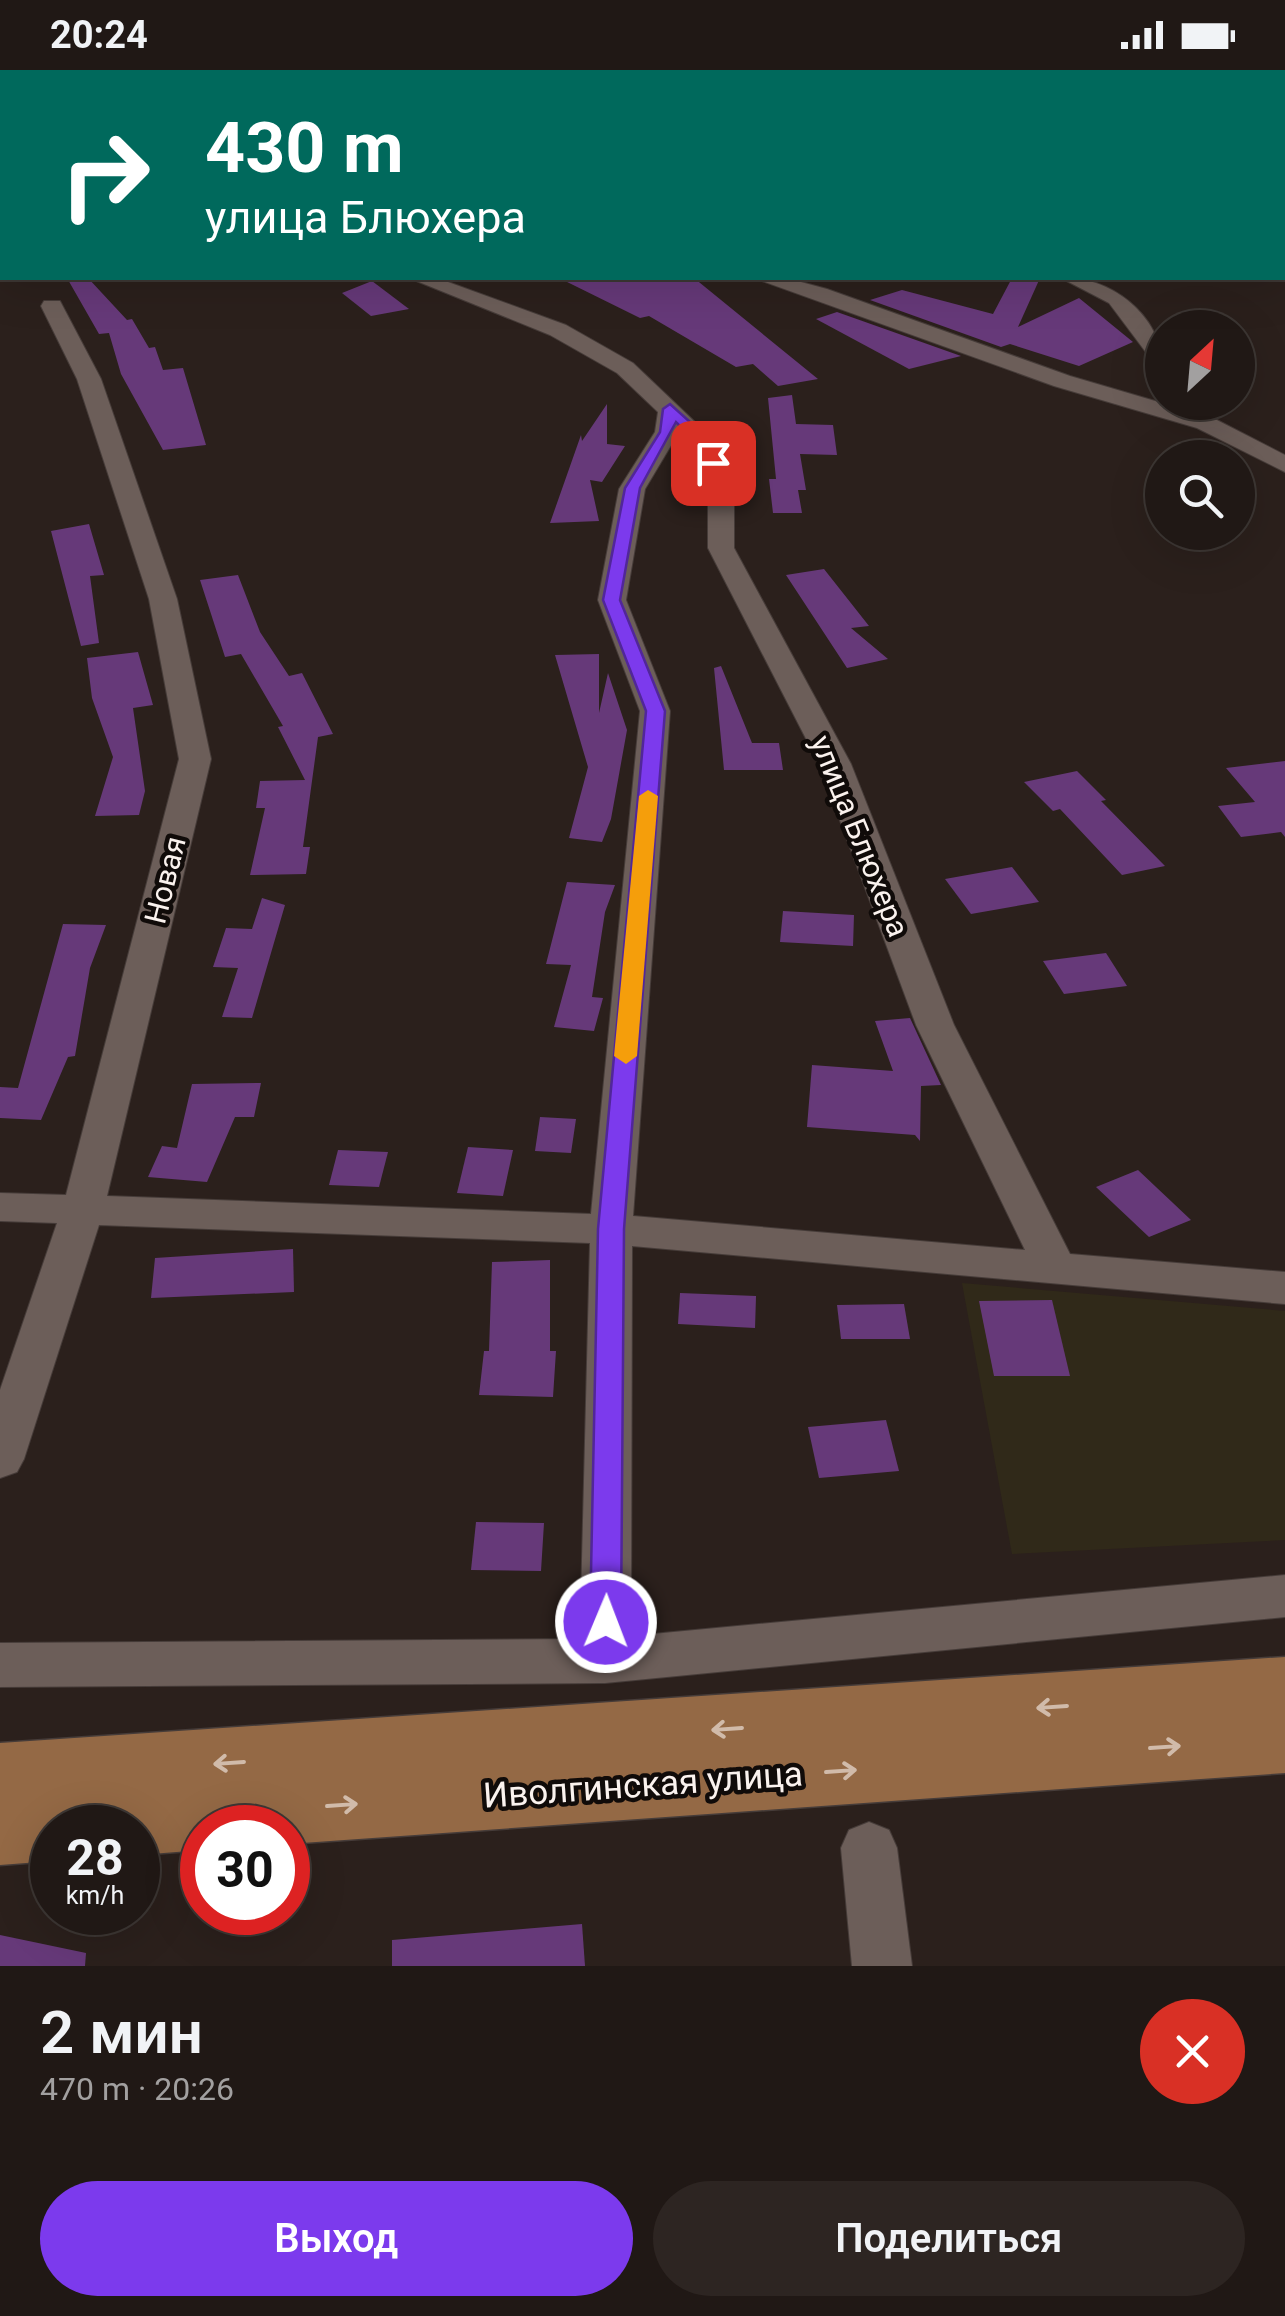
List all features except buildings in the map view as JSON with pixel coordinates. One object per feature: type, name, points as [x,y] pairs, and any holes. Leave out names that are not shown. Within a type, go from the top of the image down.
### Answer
[{"type":"main road","name":"Иволгинская улица","points":[[0,1779],[1285,1691]]},
{"type":"main road","name":"Иволгинская улица","points":[[0,1827],[1285,1738]]},
{"type":"street","name":"улица Блюхера","points":[[425,280],[558,330],[625,368],[705,443],[721,483],[721,548],[835,764],[935,1025],[1057,1271]]},
{"type":"street","points":[[771,280],[820,293],[1062,381],[1145,400]]},
{"type":"street","points":[[1076,280],[1116,298],[1145,336]]},
{"type":"street","name":"Новая","points":[[0,1459],[83,1210],[195,759],[163,599],[89,379],[52,306]]},
{"type":"street","points":[[605,1661],[611,1229],[656,711],[612,600],[632,488],[667,432],[670,409]]},
{"type":"street","points":[[1211,420],[1285,465]]},
{"type":"street","points":[[0,1207],[611,1229],[1285,1288]]},
{"type":"street","points":[[0,1666],[605,1661],[1285,1596]]},
{"type":"street","points":[[869,1848],[882,1966]]},
{"type":"shaded area","points":[[962,1283],[1285,1311],[1285,1540],[1012,1554]]},
{"type":"slow traffic","points":[[626,1056],[648,796]]},
{"type":"route","points":[[606,1622],[611,1229],[656,711],[612,600],[632,488],[667,432],[670,409],[705,443],[713,463]]}]
